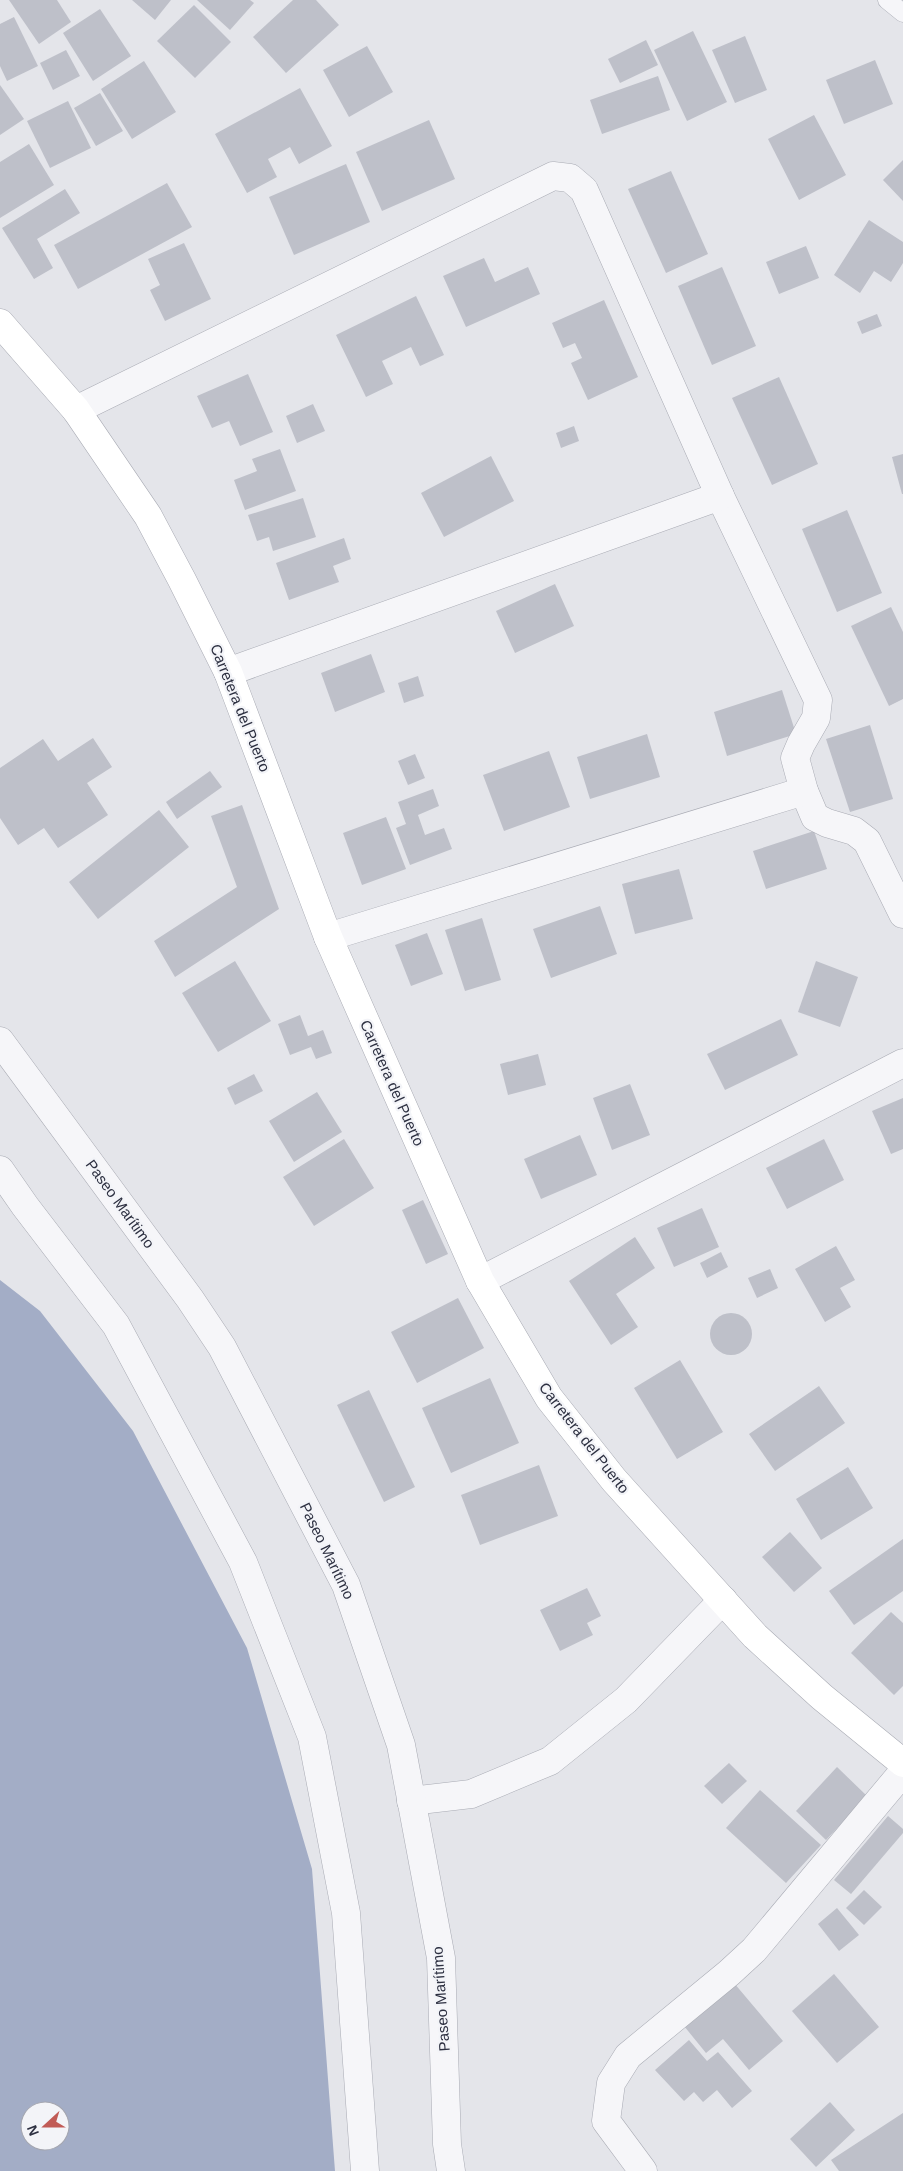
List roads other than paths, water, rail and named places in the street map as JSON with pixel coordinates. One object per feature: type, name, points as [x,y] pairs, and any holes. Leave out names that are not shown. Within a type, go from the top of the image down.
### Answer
[{"type":"main road","name":"Carretera del Puerto","points":[[0,323],[76,410],[148,516],[228,672],[328,937],[480,1281],[549,1398],[614,1480],[755,1636],[822,1697],[903,1762]]},
{"type":"street","points":[[76,410],[553,176],[570,178],[584,190],[720,496],[818,700],[816,718],[801,744],[796,758],[804,791],[815,816],[827,823],[854,831],[867,841],[903,914]]},
{"type":"street","points":[[228,672],[720,496]]},
{"type":"street","points":[[328,937],[804,791]]},
{"type":"street","name":"Paseo Marítimo","points":[[0,1041],[190,1299],[222,1347],[346,1585],[401,1744],[441,1958],[447,2144],[451,2171]]},
{"type":"street","points":[[480,1281],[903,1063]]},
{"type":"street","points":[[0,1170],[25,1206],[116,1325],[243,1562],[312,1737],[346,1913],[365,2171]]},
{"type":"street","points":[[412,1801],[471,1794],[550,1761],[626,1700],[723,1600]]},
{"type":"street","points":[[643,2171],[606,2120],[611,2083],[628,2056],[729,1973],[754,1950],[903,1772]]},
{"type":"lane","points":[[887,0],[903,13]]},
{"type":"water","points":[[0,1280],[40,1311],[133,1431],[247,1648],[312,1869],[335,2171],[0,2171]]}]
